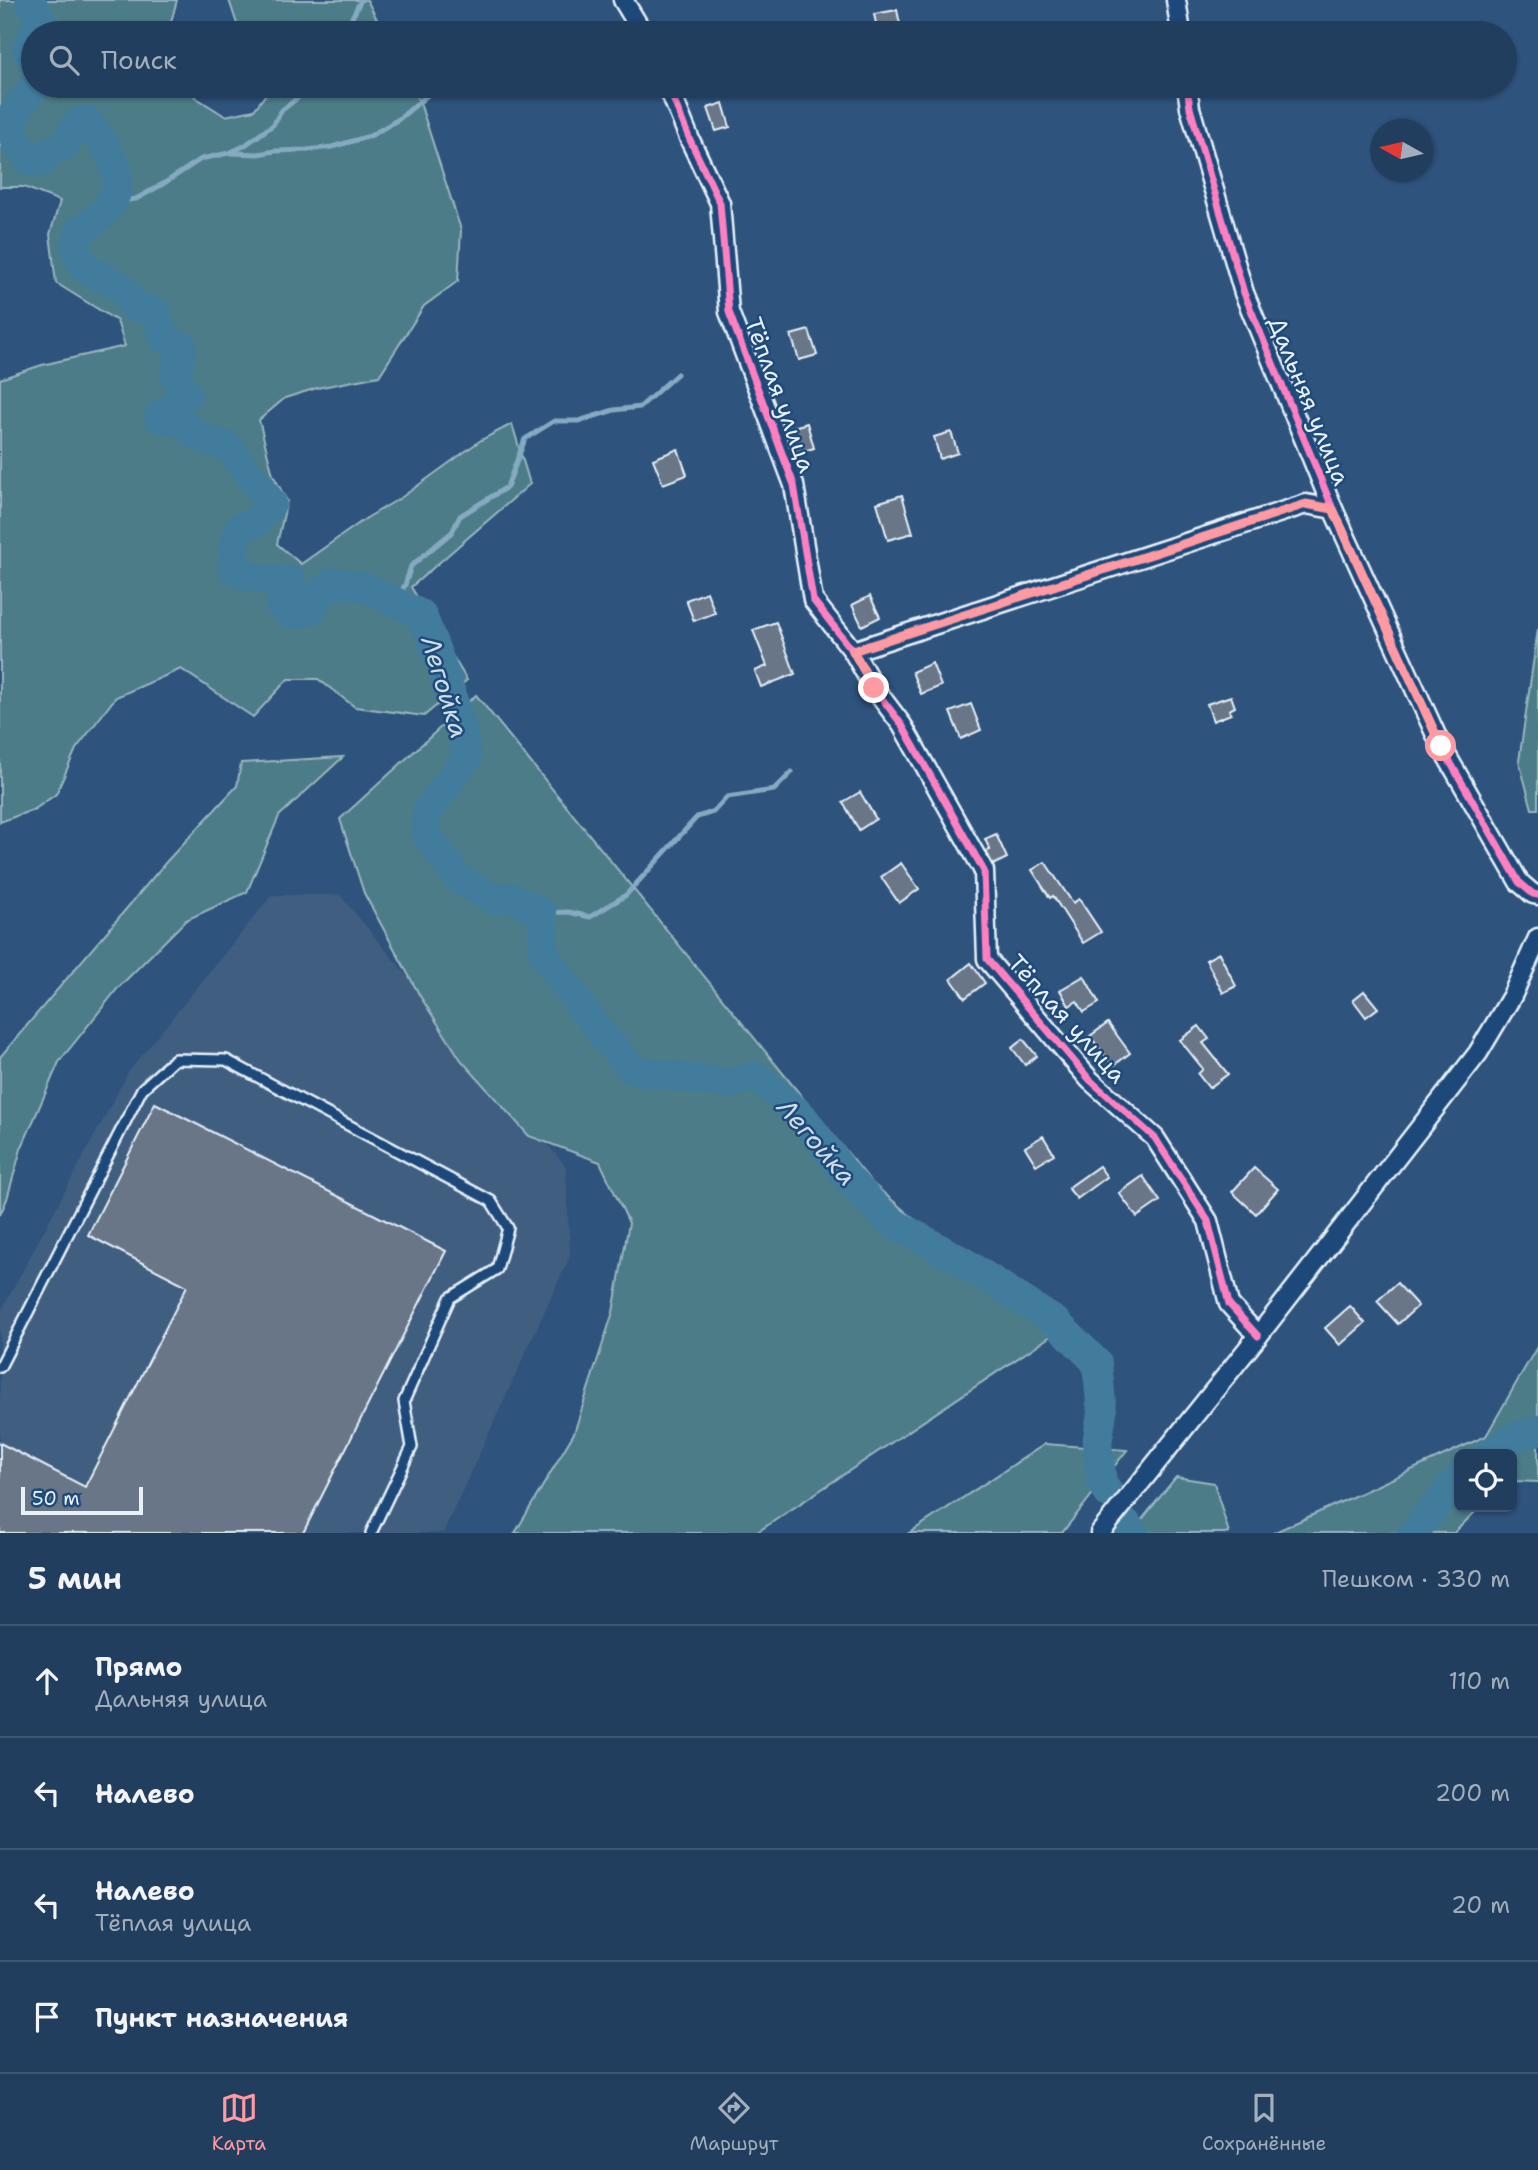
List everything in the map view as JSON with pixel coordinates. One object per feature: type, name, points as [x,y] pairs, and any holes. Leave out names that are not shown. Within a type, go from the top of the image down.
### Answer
[{"type":"street","points":[[622,0],[635,21]]},
{"type":"street","points":[[1176,0],[1179,21]]},
{"type":"street","name":"Тёплая улица","points":[[673,98],[720,203],[729,312],[794,485],[813,600],[853,651],[874,688],[902,725],[984,871],[987,959],[1090,1080],[1155,1138],[1208,1221],[1229,1304],[1258,1336]]},
{"type":"street","name":"Дальняя улица","points":[[1189,98],[1244,293],[1333,509],[1441,746],[1519,882],[1538,895]]},
{"type":"street","points":[[853,651],[1306,504],[1333,509]]},
{"type":"street","points":[[1100,1533],[1258,1336],[1478,1053],[1512,996],[1538,938]]},
{"type":"lane","points":[[0,1367],[142,1089],[175,1059],[226,1060],[492,1200],[508,1228],[497,1269],[450,1298],[444,1309],[404,1401],[412,1447],[371,1533]]},
{"type":"shaded area","points":[[272,895],[340,895],[566,1167],[570,1256],[443,1533],[0,1533],[0,1313],[129,1071]]},
{"type":"green space","points":[[0,0],[177,0],[171,21],[21,21],[21,98],[197,98],[225,116],[254,110],[263,98],[417,98],[461,230],[458,281],[424,306],[379,376],[317,388],[285,398],[259,420],[273,475],[287,501],[277,544],[301,564],[365,519],[402,497],[481,440],[512,424],[530,484],[411,587],[467,680],[424,716],[355,707],[318,679],[288,679],[253,717],[181,669],[116,697],[76,749],[56,794],[35,809],[0,822],[0,379],[42,365],[125,346],[117,321],[56,283],[50,234],[60,201],[24,187],[0,187]]},
{"type":"green space","points":[[229,0],[367,0],[378,21],[236,21]]},
{"type":"green space","points":[[1538,629],[1538,809],[1532,809],[1519,761]]},
{"type":"green space","points":[[476,695],[872,1183],[1051,1336],[756,1533],[515,1533],[574,1433],[613,1312],[629,1223],[600,1162],[529,1136],[461,1060],[420,996],[364,893],[340,819]]},
{"type":"green space","points":[[343,757],[279,816],[247,892],[186,920],[118,988],[59,1062],[21,1149],[0,1215],[0,1057],[167,861],[237,786],[241,763]]},
{"type":"green space","points":[[1538,1345],[1538,1482],[1517,1481],[1517,1449],[1457,1449],[1486,1436]]},
{"type":"green space","points":[[1045,1444],[1127,1450],[1062,1533],[909,1533]]},
{"type":"green space","points":[[1454,1451],[1454,1512],[1475,1512],[1454,1533],[1273,1533]]},
{"type":"green space","points":[[1176,1477],[1214,1483],[1229,1533],[1131,1533]]},
{"type":"building","points":[[897,10],[899,21],[875,21],[874,14]]},
{"type":"building","points":[[723,103],[730,127],[716,131],[708,108]]},
{"type":"building","points":[[809,330],[817,355],[799,360],[791,335]]},
{"type":"building","points":[[807,423],[814,448],[794,454],[787,429]]},
{"type":"building","points":[[951,432],[958,453],[940,459],[934,437]]},
{"type":"building","points":[[678,449],[687,475],[663,484],[653,459]]},
{"type":"building","points":[[902,495],[913,533],[888,540],[877,503]]},
{"type":"building","points":[[707,592],[715,613],[694,621],[686,600]]},
{"type":"building","points":[[870,596],[880,617],[862,626],[852,605]]},
{"type":"building","points":[[776,622],[795,674],[761,687],[755,671],[767,666],[753,630]]},
{"type":"building","points":[[932,663],[941,686],[921,694],[912,672]]},
{"type":"building","points":[[1231,696],[1235,707],[1229,710],[1231,714],[1213,721],[1207,704]]},
{"type":"building","points":[[971,704],[981,730],[961,739],[950,712]]},
{"type":"building","points":[[860,792],[876,819],[859,830],[843,802]]},
{"type":"building","points":[[996,834],[1007,858],[993,865],[986,851],[990,850],[985,839]]},
{"type":"building","points":[[1045,862],[1073,903],[1079,899],[1101,932],[1083,943],[1053,896],[1050,898],[1032,870]]},
{"type":"building","points":[[901,863],[919,889],[899,903],[881,877]]},
{"type":"building","points":[[1219,953],[1236,986],[1223,993],[1206,960]]},
{"type":"building","points":[[971,963],[985,983],[965,998],[951,979]]},
{"type":"building","points":[[1084,976],[1099,1003],[1084,1012],[1077,1001],[1069,1006],[1060,990]]},
{"type":"building","points":[[1364,991],[1378,1008],[1366,1017],[1353,1000]]},
{"type":"building","points":[[1108,1023],[1130,1053],[1113,1066],[1090,1036]]},
{"type":"building","points":[[1199,1026],[1209,1039],[1203,1043],[1228,1074],[1209,1088],[1198,1074],[1203,1069],[1180,1040]]},
{"type":"building","points":[[1023,1039],[1037,1056],[1025,1065],[1012,1048]]},
{"type":"building","points":[[155,1103],[446,1251],[303,1533],[0,1533],[0,1443],[85,1487],[187,1286],[88,1235]]},
{"type":"building","points":[[1043,1136],[1054,1154],[1036,1165],[1025,1147]]},
{"type":"building","points":[[1099,1166],[1107,1177],[1077,1199],[1068,1188]]},
{"type":"building","points":[[1254,1168],[1278,1189],[1256,1214],[1232,1192]]},
{"type":"building","points":[[1143,1176],[1160,1201],[1137,1217],[1119,1193]]},
{"type":"building","points":[[1397,1283],[1418,1306],[1398,1324],[1377,1301]]},
{"type":"building","points":[[1350,1306],[1365,1323],[1340,1345],[1325,1328]]},
{"type":"waterway","name":"Легойка","points":[[30,0],[40,21]]},
{"type":"waterway","points":[[350,21],[361,0]]},
{"type":"waterway","name":"Легойка","points":[[26,98],[14,111],[14,139],[30,161],[42,161],[52,150],[64,146],[78,123],[87,121],[99,136],[114,165],[116,192],[110,205],[99,218],[81,230],[75,247],[85,268],[122,288],[136,307],[156,312],[164,339],[183,347],[175,377],[187,395],[159,417],[181,422],[200,437],[228,447],[272,503],[255,523],[240,527],[234,542],[233,569],[261,579],[291,580],[292,591],[280,604],[291,614],[310,610],[321,592],[334,582],[364,587],[422,615],[454,702],[467,757],[427,812],[425,833],[458,878],[494,899],[509,896],[542,913],[544,955],[604,1037],[634,1070],[728,1084],[756,1076],[802,1116],[848,1178],[888,1220],[962,1261],[1056,1322],[1097,1363],[1102,1412],[1097,1444],[1102,1482],[1109,1494]]},
{"type":"waterway","points":[[116,188],[128,200],[136,199],[201,159],[229,153],[244,146],[273,125],[282,110],[298,98]]},
{"type":"waterway","points":[[231,153],[258,154],[332,147],[370,136],[399,119],[424,98]]},
{"type":"waterway","points":[[395,603],[411,566],[452,532],[460,516],[507,487],[525,439],[554,421],[579,421],[614,410],[640,407],[677,374]]},
{"type":"waterway","points":[[542,913],[569,912],[590,917],[626,895],[697,817],[713,812],[727,797],[774,790],[792,772]]},
{"type":"waterway","name":"Легойка","points":[[1496,1449],[1511,1439],[1538,1430]]},
{"type":"waterway","name":"Легойка","points":[[1413,1533],[1454,1484]]},
{"type":"waterway","name":"Легойка","points":[[1127,1524],[1133,1533]]},
{"type":"cycle path","points":[[673,98],[720,203],[729,312],[794,485],[813,600],[853,651],[874,688],[902,725],[984,871],[987,959],[1090,1080],[1155,1138],[1208,1221],[1229,1304],[1258,1336]]},
{"type":"cycle path","points":[[1189,98],[1244,293],[1333,509],[1441,746],[1519,882],[1538,895]]},
{"type":"route","points":[[874,688],[853,651],[1306,504],[1333,509],[1441,746]]}]
